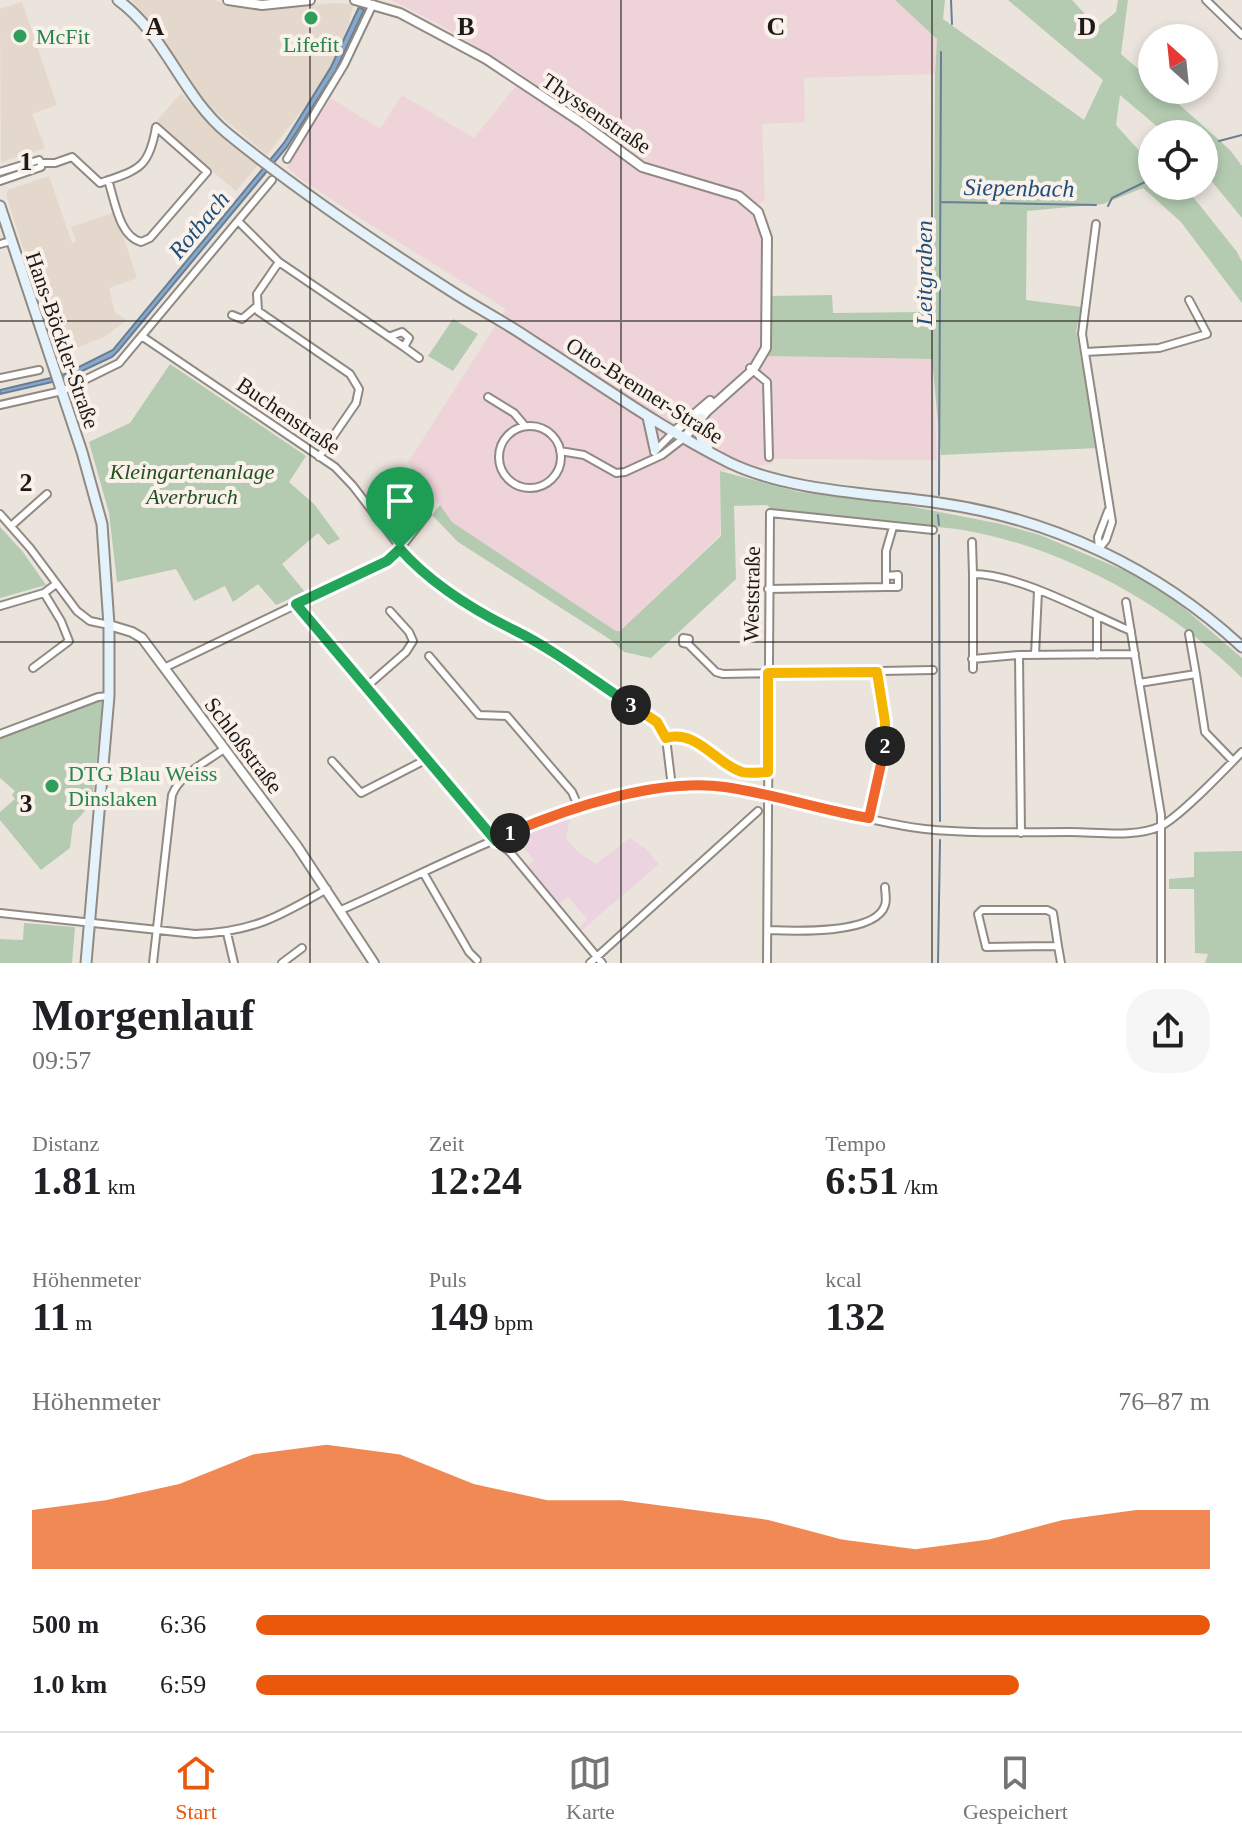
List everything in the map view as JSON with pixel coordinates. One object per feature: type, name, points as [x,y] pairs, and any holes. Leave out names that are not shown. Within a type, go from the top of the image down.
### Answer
[{"type":"main road","name":"Otto-Brenner-Straße","points":[[118,0],[146,27],[208,115],[270,171],[383,247],[684,438],[757,473],[785,480],[941,503],[1043,527],[1099,549],[1138,570],[1184,599],[1242,647]]},
{"type":"main road","name":"Hans-Böckler-Straße","points":[[0,206],[95,490],[102,524],[109,625],[109,696],[86,963]]},
{"type":"main road","points":[[648,417],[653,454]]},
{"type":"main road","points":[[701,418],[701,437],[710,452]]},
{"type":"street","points":[[228,0],[262,5],[310,0]]},
{"type":"street","name":"Thyssenstraße","points":[[355,0],[400,13],[486,59],[642,167],[739,196],[749,203],[761,219],[767,238],[767,331],[752,369],[684,438]]},
{"type":"street","points":[[1206,0],[1242,35]]},
{"type":"street","points":[[287,159],[339,73],[373,4]]},
{"type":"street","points":[[0,172],[40,163],[55,163],[72,157],[100,183],[108,180],[138,169],[152,152],[156,127],[207,172],[150,238],[141,242],[131,239],[126,231],[108,180]]},
{"type":"street","points":[[0,181],[40,163]]},
{"type":"street","points":[[0,405],[60,388],[119,363],[238,221],[270,171]]},
{"type":"street","points":[[238,221],[279,262],[419,358]]},
{"type":"street","points":[[1096,224],[1082,334],[1112,522],[1106,540],[1099,549]]},
{"type":"street","points":[[0,244],[11,241]]},
{"type":"street","points":[[279,262],[257,294],[256,307],[261,315],[350,374],[357,384],[359,397],[356,403],[319,457]]},
{"type":"street","points":[[1085,352],[1159,348],[1207,334],[1189,300]]},
{"type":"street","points":[[232,315],[242,319],[256,307]]},
{"type":"street","points":[[391,336],[402,332],[406,335],[408,343],[404,347]]},
{"type":"street","name":"Buchenstraße","points":[[143,337],[345,476],[417,569],[657,722],[666,738]]},
{"type":"street","points":[[752,369],[767,382],[769,457]]},
{"type":"street","name":"Thyssenstraße","points":[[674,432],[752,369]]},
{"type":"street","points":[[0,378],[39,370]]},
{"type":"street","points":[[488,397],[514,413],[525,426]]},
{"type":"street","points":[[525,426],[548,431],[560,451],[558,471],[551,479],[533,488],[513,483],[505,477],[498,457],[501,446],[515,429],[525,426]]},
{"type":"street","points":[[560,451],[584,455],[616,473],[632,469],[653,454],[674,432]]},
{"type":"street","points":[[653,454],[662,455],[684,438]]},
{"type":"street","points":[[11,526],[47,494]]},
{"type":"street","name":"Weststraße","points":[[767,963],[770,513],[893,527]]},
{"type":"street","name":"Schloßstraße","points":[[0,514],[83,617],[142,638],[327,889],[374,963]]},
{"type":"street","points":[[164,668],[387,561],[427,514]]},
{"type":"street","points":[[886,587],[886,551],[893,527],[933,530]]},
{"type":"street","points":[[972,542],[973,669]]},
{"type":"street","points":[[973,574],[983,574],[1038,591],[1131,631]]},
{"type":"street","points":[[973,584],[983,584],[983,574]]},
{"type":"street","points":[[768,589],[898,587],[898,575],[886,576]]},
{"type":"street","points":[[0,606],[44,593],[56,584]]},
{"type":"street","points":[[1035,655],[1038,591]]},
{"type":"street","points":[[33,668],[69,641],[44,593]]},
{"type":"street","points":[[1126,602],[1161,826],[1161,963]]},
{"type":"street","points":[[296,604],[600,961]]},
{"type":"street","points":[[366,687],[406,652],[413,641],[390,611]]},
{"type":"street","points":[[1097,617],[1097,655]]},
{"type":"street","points":[[1189,634],[1205,732],[1233,761]]},
{"type":"street","points":[[688,644],[716,672],[723,674],[933,670]]},
{"type":"street","points":[[972,659],[1019,655],[1135,654]]},
{"type":"street","points":[[1019,655],[1021,833]]},
{"type":"street","points":[[429,656],[479,715],[507,716],[572,792],[579,808]]},
{"type":"street","points":[[869,818],[885,754],[885,722],[877,672]]},
{"type":"street","points":[[1139,683],[1196,674]]},
{"type":"street","points":[[0,734],[109,696]]},
{"type":"street","points":[[672,787],[666,738],[672,736],[692,740],[739,771],[768,772]]},
{"type":"street","points":[[153,963],[170,807],[175,787],[224,749]]},
{"type":"street","points":[[341,910],[511,832],[631,794],[672,787],[722,787],[925,829],[1021,833],[1130,832],[1161,826],[1242,752]]},
{"type":"street","points":[[332,761],[361,793],[427,759]]},
{"type":"street","points":[[590,963],[600,961],[718,843],[758,811]]},
{"type":"street","points":[[424,874],[469,952],[477,960]]},
{"type":"street","points":[[768,930],[801,931],[862,924],[878,916],[885,905],[885,887]]},
{"type":"street","points":[[0,913],[195,934],[227,933],[266,922],[327,889]]},
{"type":"street","points":[[1058,946],[986,947],[978,914],[982,910],[1047,910],[1053,913],[1061,963]]},
{"type":"street","points":[[227,933],[234,963]]},
{"type":"street","points":[[282,963],[302,948]]},
{"type":"shaded area","points":[[131,0],[214,0],[233,6],[283,8],[354,4],[342,47],[331,67],[317,91],[267,155],[207,105],[150,21]]},
{"type":"shaded area","points":[[391,0],[895,0],[937,38],[935,74],[804,78],[805,122],[762,124],[765,200],[752,208],[763,227],[765,356],[932,359],[937,460],[773,459],[772,464],[721,471],[720,535],[621,631],[616,631],[452,522],[408,462],[506,309],[352,213],[287,167],[331,98],[380,129],[402,95],[474,138],[524,76],[435,22]]},
{"type":"shaded area","points":[[22,2],[57,105],[32,114],[45,148],[1,162],[0,9]]},
{"type":"shaded area","points":[[181,93],[214,130],[258,165],[236,191],[155,123]]},
{"type":"shaded area","points":[[49,176],[72,243],[76,241],[71,227],[115,212],[137,278],[109,288],[115,313],[127,320],[104,337],[58,355],[6,195],[8,190]]},
{"type":"shaded area","points":[[570,819],[566,838],[579,853],[596,864],[630,838],[645,848],[659,864],[581,931],[579,928],[587,919],[568,897],[558,904],[527,867],[534,860],[515,838]]},
{"type":"green space","points":[[895,0],[945,0],[943,19],[1084,120],[1103,80],[1008,0],[1072,0],[1097,27],[1116,12],[1118,0],[1128,0],[1121,54],[1138,69],[1138,104],[1179,104],[1196,120],[1149,120],[1120,95],[1116,125],[1138,149],[1138,190],[1103,204],[1027,211],[1026,300],[1082,307],[1076,331],[1097,448],[941,455],[932,359],[765,356],[769,296],[832,295],[833,313],[919,312],[918,287],[934,288],[937,39]]},
{"type":"green space","points":[[1218,139],[1242,166],[1242,218],[1218,189]]},
{"type":"green space","points":[[1156,200],[1196,200],[1242,262],[1242,303],[1181,222]]},
{"type":"green space","points":[[453,319],[478,334],[453,371],[428,356]]},
{"type":"green space","name":"Kleingartenanlage Averbruch","points":[[170,364],[306,456],[289,482],[314,504],[340,539],[328,545],[318,533],[282,564],[305,592],[276,605],[258,584],[233,602],[225,586],[194,601],[176,569],[117,582],[109,513],[89,442],[130,423]]},
{"type":"green space","points":[[720,471],[799,492],[909,506],[1040,535],[1163,590],[1242,658],[1242,678],[1215,653],[1152,606],[1082,568],[1046,553],[965,530],[773,510],[767,505],[734,506],[736,579],[651,658],[624,652],[611,640],[458,542],[432,515],[440,505],[452,522],[620,631],[721,536]]},
{"type":"green space","points":[[0,527],[23,552],[46,585],[0,598]]},
{"type":"green space","name":"DTG Blau Weiss Dinslaken","points":[[103,700],[92,803],[73,824],[70,848],[41,870],[0,820],[0,812],[15,799],[12,795],[15,791],[0,778],[0,738]]},
{"type":"green space","points":[[1242,851],[1242,963],[1205,963],[1208,954],[1195,953],[1194,889],[1169,889],[1169,879],[1194,877],[1194,852]]},
{"type":"green space","points":[[24,923],[75,927],[72,963],[0,963],[0,939],[23,940]]},
{"type":"water","points":[[359,7],[364,10],[336,70],[287,147],[118,351],[112,357],[65,379],[0,394],[0,390],[63,375],[113,350],[284,143],[331,67]]},
{"type":"waterway","name":"Leitgraben","points":[[951,0],[952,24]]},
{"type":"waterway","name":"Leitgraben","points":[[939,495],[941,52]]},
{"type":"waterway","name":"Siepenbach","points":[[1219,141],[1242,135]]},
{"type":"waterway","name":"Siepenbach","points":[[1108,206],[1112,198],[1138,185]]},
{"type":"waterway","name":"Siepenbach","points":[[941,202],[1096,205]]},
{"type":"waterway","name":"Leitgraben","points":[[938,515],[939,525]]},
{"type":"waterway","name":"Leitgraben","points":[[939,535],[940,821]]},
{"type":"waterway","name":"Leitgraben","points":[[938,963],[940,840]]},
{"type":"place","name":"Lifefit","points":[[311,18]]},
{"type":"place","name":"McFit","points":[[20,36]]},
{"type":"place","name":"DTG Blau Weiss Dinslaken","points":[[52,786]]},
{"type":"route","points":[[400,549],[417,569],[657,722],[666,738],[672,736],[692,740],[739,771],[768,772],[768,673],[877,672],[885,722],[885,754],[869,818],[722,787],[672,787],[584,807],[511,832],[496,841],[296,604],[387,561],[400,549]]},
{"type":"water label","name":"Rotbach","points":[[199,225]]}]
